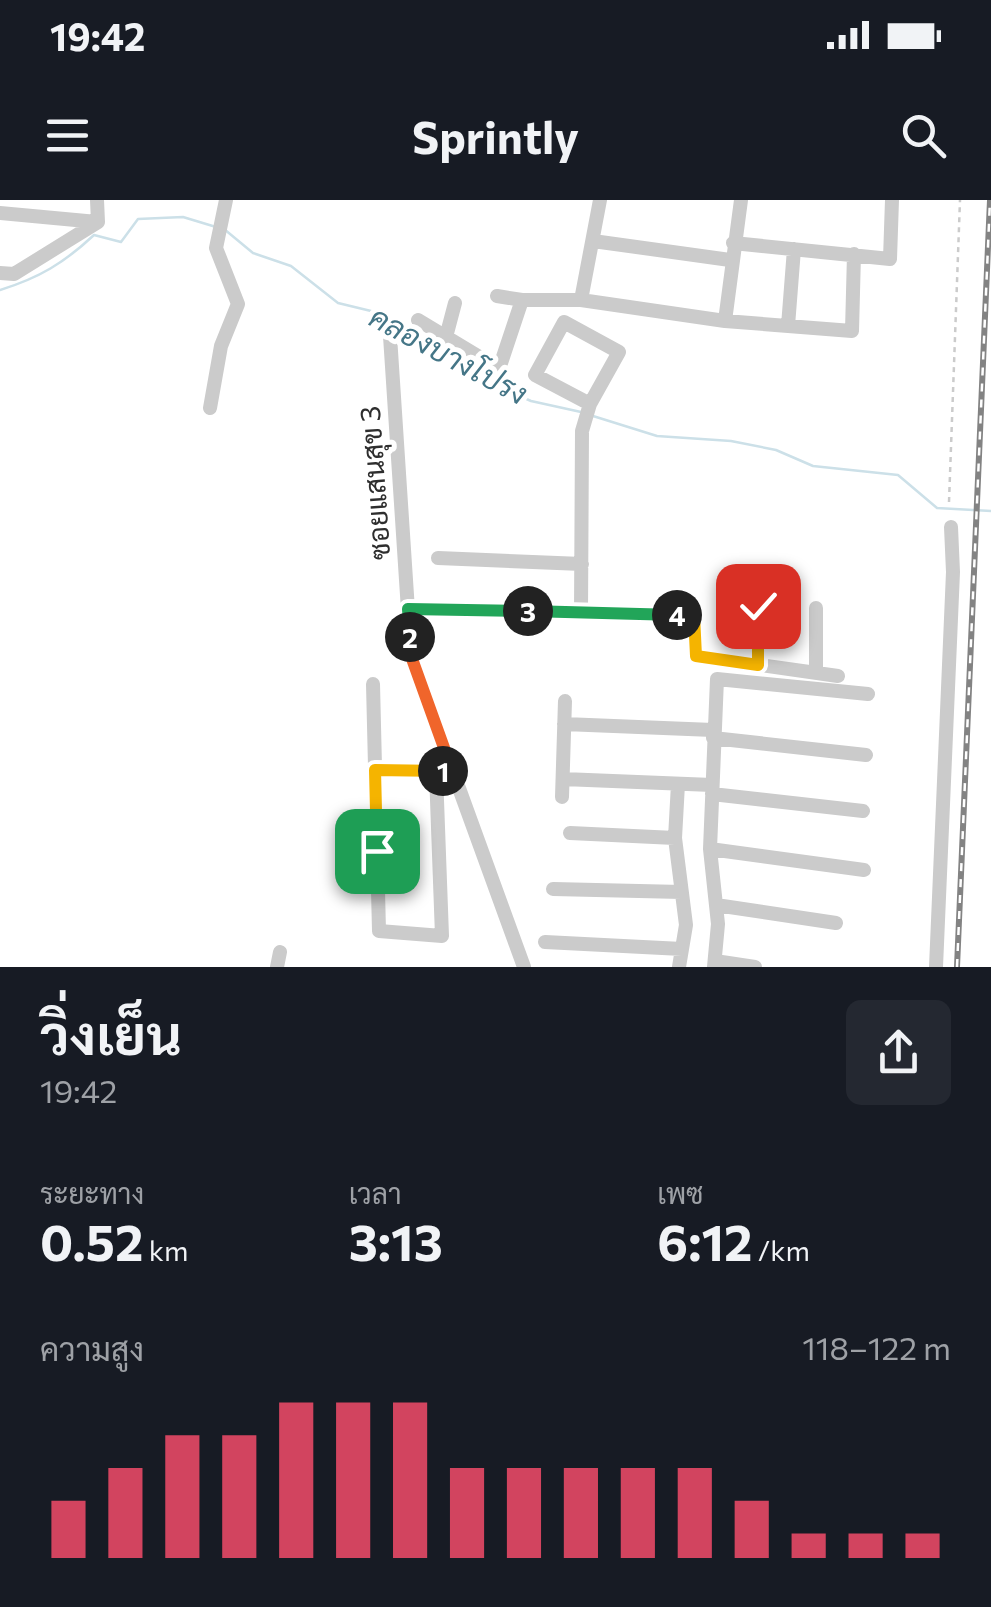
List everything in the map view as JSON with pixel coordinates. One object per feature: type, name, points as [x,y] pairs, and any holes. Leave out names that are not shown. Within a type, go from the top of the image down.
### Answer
[{"type":"street","points":[[97,200],[98,222]]},
{"type":"street","points":[[210,408],[221,346],[238,304],[218,258],[218,228],[226,200]]},
{"type":"street","points":[[581,300],[600,200]]},
{"type":"street","points":[[724,321],[730,260],[742,200]]},
{"type":"street","points":[[734,243],[890,259],[892,200]]},
{"type":"street","points":[[0,214],[98,222]]},
{"type":"street","points":[[0,272],[14,274],[98,222]]},
{"type":"street","points":[[593,241],[730,260]]},
{"type":"street","points":[[788,326],[794,249]]},
{"type":"street","points":[[497,296],[581,300],[724,321],[852,332],[854,254]]},
{"type":"street","points":[[418,320],[500,366],[522,300]]},
{"type":"street","points":[[446,337],[455,303]]},
{"type":"street","points":[[581,612],[588,411],[618,352],[564,322],[536,375],[588,411]]},
{"type":"street","name":"ซอยแสนสุข 3","points":[[390,336],[411,656],[524,967]]},
{"type":"street","points":[[936,967],[953,572],[951,527]]},
{"type":"street","points":[[438,558],[582,564]]},
{"type":"street","points":[[758,606],[758,665]]},
{"type":"street","points":[[816,608],[816,673]]},
{"type":"street","points":[[408,609],[694,615],[696,656],[838,676]]},
{"type":"street","points":[[754,967],[715,964],[716,906],[710,848],[717,679],[868,694]]},
{"type":"street","points":[[374,684],[379,931],[442,936],[436,772]]},
{"type":"street","points":[[562,796],[565,701]]},
{"type":"street","points":[[564,724],[713,734],[866,755]]},
{"type":"street","points":[[375,770],[452,770]]},
{"type":"street","points":[[563,779],[678,784],[863,811]]},
{"type":"street","points":[[678,784],[675,838],[686,925],[679,967]]},
{"type":"street","points":[[570,833],[675,838]]},
{"type":"street","points":[[710,848],[864,870]]},
{"type":"street","points":[[553,889],[682,892]]},
{"type":"street","points":[[716,906],[836,923]]},
{"type":"street","points":[[546,942],[682,949]]},
{"type":"path","points":[[948,502],[960,200]]},
{"type":"waterway","name":"คลองบางโปรง","points":[[0,290],[50,268],[94,235],[121,242],[138,219],[183,217],[216,227]]},
{"type":"waterway","name":"คลองบางโปรง","points":[[224,229],[253,253],[291,266],[338,303],[371,311],[504,389],[531,401],[581,412]]},
{"type":"waterway","name":"คลองบางโปรง","points":[[593,416],[657,436],[731,441],[776,450],[813,466],[898,475],[937,508],[991,511]]},
{"type":"railway","points":[[957,967],[990,200]]},
{"type":"route","points":[[377,851],[375,770],[452,770],[411,656],[408,609],[694,615],[696,656],[758,665],[758,606]]}]
